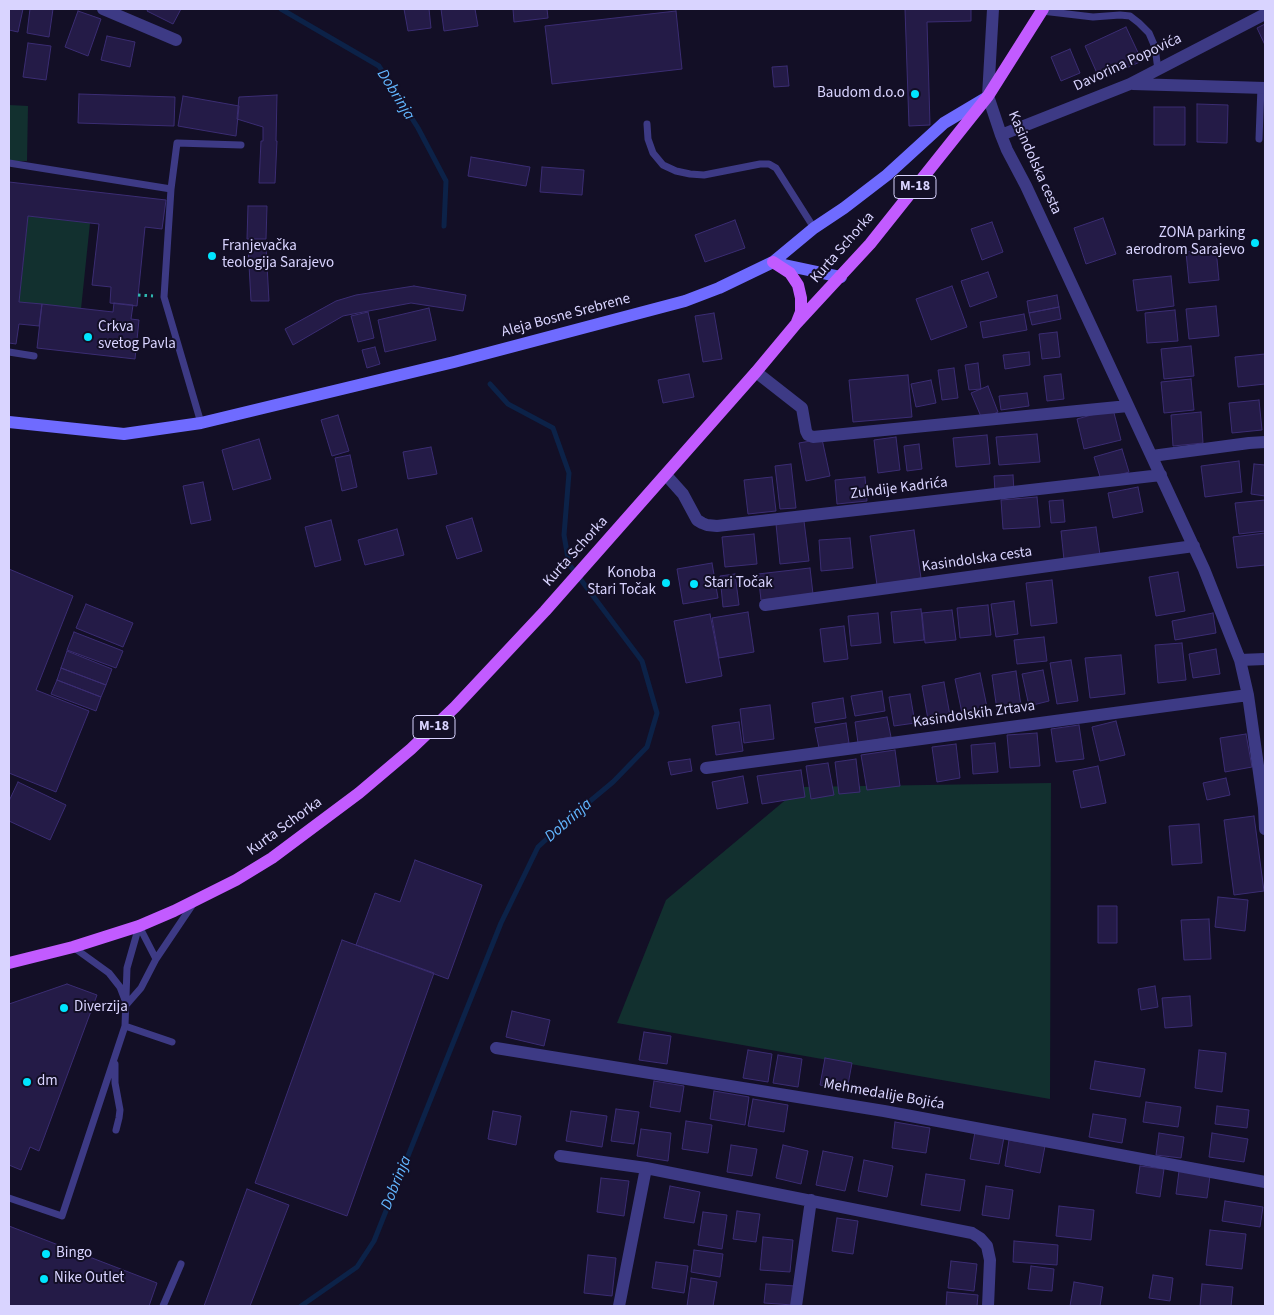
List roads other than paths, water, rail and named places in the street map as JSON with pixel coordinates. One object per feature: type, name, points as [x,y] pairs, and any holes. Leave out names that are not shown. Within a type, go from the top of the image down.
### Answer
[{"type":"main road","name":"Kurta Schorka","points":[[9,963],[73,948],[139,926],[236,880],[272,858],[359,793],[412,749],[455,707],[587,564],[796,324],[870,244],[988,96],[1042,10]]},
{"type":"main road","points":[[772,262],[790,274],[798,285],[801,298],[801,312],[796,324]]},
{"type":"street","points":[[102,9],[176,40]]},
{"type":"street","points":[[988,96],[993,9]]},
{"type":"street","name":"Davorina Popovića","points":[[1001,135],[1130,84],[1265,14]]},
{"type":"street","points":[[1130,84],[1263,88]]},
{"type":"street","name":"Kasindolska cesta","points":[[988,96],[1001,135],[1204,568],[1240,660],[1248,695],[1264,808],[1265,829]]},
{"type":"street","name":"Aleja Bosne Srebrene","points":[[9,422],[124,434],[201,422],[454,362],[685,302],[772,262],[814,228],[844,208],[886,175],[944,123],[988,96]]},
{"type":"street","points":[[772,262],[841,277]]},
{"type":"street","points":[[756,372],[802,408],[806,431],[808,435],[813,437],[1128,406]]},
{"type":"street","points":[[1152,456],[1265,442]]},
{"type":"street","name":"Zuhdije Kadrića","points":[[666,475],[683,494],[697,520],[707,525],[717,526],[1161,475]]},
{"type":"street","name":"Kasindolska cesta","points":[[765,606],[1194,546]]},
{"type":"street","points":[[1240,660],[1265,659]]},
{"type":"street","name":"Kasindolskih Zrtava","points":[[706,768],[1248,695]]},
{"type":"street","name":"Mehmedalije Bojića","points":[[496,1048],[884,1111],[1265,1182]]},
{"type":"street","points":[[560,1156],[646,1168],[972,1233],[987,1246],[990,1260],[988,1306]]},
{"type":"street","points":[[619,1306],[646,1168]]},
{"type":"street","points":[[796,1306],[811,1200]]},
{"type":"lane","points":[[1042,10],[1093,17],[1130,16],[1139,22],[1149,33],[1155,47],[1158,70]]},
{"type":"lane","points":[[1260,139],[1263,88]]},
{"type":"lane","points":[[647,124],[648,139],[653,153],[663,165],[676,172],[704,175],[760,164],[769,164],[776,168],[814,228]]},
{"type":"lane","points":[[201,422],[164,297],[171,189],[177,143],[241,145]]},
{"type":"lane","points":[[9,163],[171,189]]},
{"type":"lane","points":[[9,352],[34,356]]},
{"type":"lane","points":[[127,1004],[141,988],[156,959],[195,900]]},
{"type":"lane","points":[[139,926],[156,959]]},
{"type":"lane","points":[[9,1198],[62,1216],[125,1026],[127,968],[139,926]]},
{"type":"lane","points":[[73,948],[109,972],[120,987],[127,1004]]},
{"type":"lane","points":[[125,1026],[172,1042]]},
{"type":"lane","points":[[115,1058],[115,1083],[120,1110],[116,1130]]},
{"type":"lane","points":[[163,1306],[181,1264]]},
{"type":"waterway","name":"Dobrinja","points":[[281,9],[379,66],[418,128],[446,181],[444,226]]},
{"type":"waterway","name":"Dobrinja","points":[[301,1306],[357,1267],[374,1241],[501,923],[538,847],[613,782],[647,747],[657,713],[642,661],[569,564],[564,535],[569,473],[553,428],[508,404],[490,384]]},
{"type":"place","name":"Baudom d.o.o","points":[[915,94]]},
{"type":"place","name":"ZONA parking aerodrom Sarajevo","points":[[1255,243]]},
{"type":"place","name":"Franjevačka teologija Sarajevo","points":[[212,256]]},
{"type":"place","name":"Crkva svetog Pavla","points":[[88,337]]},
{"type":"place","name":"Konoba Stari Točak","points":[[666,583]]},
{"type":"place","name":"Stari Točak","points":[[694,584]]},
{"type":"place","name":"Diverzija","points":[[64,1008]]},
{"type":"place","name":"dm","points":[[27,1082]]},
{"type":"place","name":"Bingo","points":[[46,1254]]},
{"type":"place","name":"Nike Outlet","points":[[44,1279]]}]
